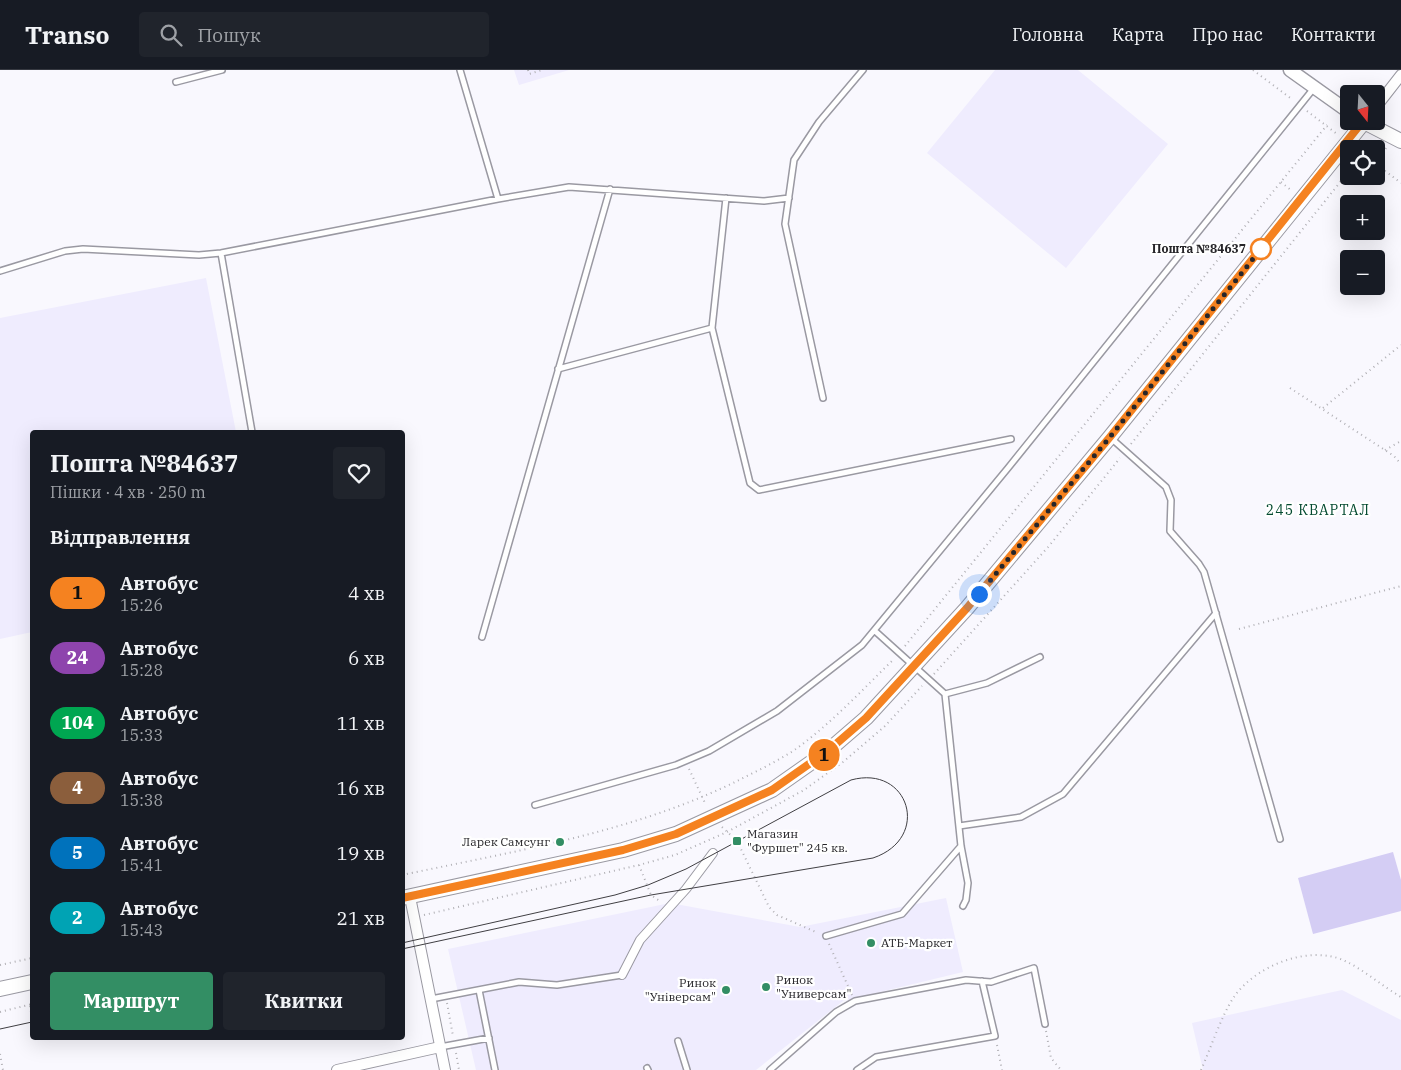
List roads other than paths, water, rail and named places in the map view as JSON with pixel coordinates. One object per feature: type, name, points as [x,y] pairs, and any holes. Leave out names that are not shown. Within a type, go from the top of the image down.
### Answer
[{"type":"main road","points":[[406,898],[623,850],[676,834],[713,819],[772,790],[804,770],[850,733],[915,666],[967,608],[1110,437],[1358,130]]},
{"type":"main road","points":[[1380,130],[1401,141]]},
{"type":"main road","points":[[0,989],[30,982]]},
{"type":"street","points":[[1290,70],[1340,106]]},
{"type":"street","points":[[1385,95],[1401,75]]},
{"type":"street","points":[[622,975],[640,940],[669,908],[713,853]]},
{"type":"street","points":[[406,898],[415,917],[444,1070]]},
{"type":"street","points":[[336,1070],[368,1067],[440,1047]]},
{"type":"lane","points":[[176,82],[222,70]]},
{"type":"lane","points":[[460,70],[498,199]]},
{"type":"lane","points":[[823,398],[785,224],[788,198],[794,160],[819,122],[863,70]]},
{"type":"lane","points":[[534,805],[623,781],[686,761],[740,734],[777,711],[849,656],[875,631],[1314,88]]},
{"type":"lane","points":[[0,271],[65,252],[83,249],[199,255],[220,253],[569,187],[764,201],[788,198]]},
{"type":"lane","points":[[482,637],[610,189]]},
{"type":"lane","points":[[726,198],[712,328],[750,484],[754,488],[759,490],[1010,439]]},
{"type":"lane","points":[[220,253],[252,430]]},
{"type":"lane","points":[[558,369],[712,328]]},
{"type":"lane","points":[[1110,437],[1169,492],[1170,531],[1200,564],[1216,613],[1280,839]]},
{"type":"lane","points":[[959,826],[1021,817],[1063,794],[1216,613]]},
{"type":"lane","points":[[875,631],[930,678],[945,694],[961,846],[968,883],[966,900],[963,906]]},
{"type":"lane","points":[[945,694],[987,683],[1040,657]]},
{"type":"lane","points":[[826,936],[902,914],[961,846]]},
{"type":"lane","points":[[770,1070],[778,1068],[836,1012],[855,1001],[966,980],[992,982],[1034,968],[1044,1024]]},
{"type":"lane","points":[[431,999],[519,982],[557,985],[622,975]]},
{"type":"lane","points":[[857,1070],[876,1057],[995,1036],[982,981]]},
{"type":"lane","points":[[479,990],[495,1070]]},
{"type":"lane","points":[[440,1047],[489,1038]]},
{"type":"lane","points":[[678,1041],[687,1070]]},
{"type":"tram line","points":[[405,942],[615,895],[648,885],[686,869],[851,780],[871,778],[887,783],[899,792],[906,806],[907,820],[903,835],[891,848],[873,858],[651,895],[405,948]]},
{"type":"tram line","points":[[0,1029],[30,1022]]},
{"type":"place","name":"Пошта №84637","points":[[1261,249]]},
{"type":"place","name":"Магазин \"Фуршет\" 245 кв.","points":[[737,841]]},
{"type":"place","name":"Ларек Самсунг","points":[[560,842]]},
{"type":"place","name":"АТБ-Маркет","points":[[871,943]]},
{"type":"place","name":"Ринок \"Универсам\"","points":[[766,987]]},
{"type":"place","name":"Ринок \"Універсам\"","points":[[726,990]]},
{"type":"district","name":"245 КВАРТАЛ","points":[[1318,510]]}]
